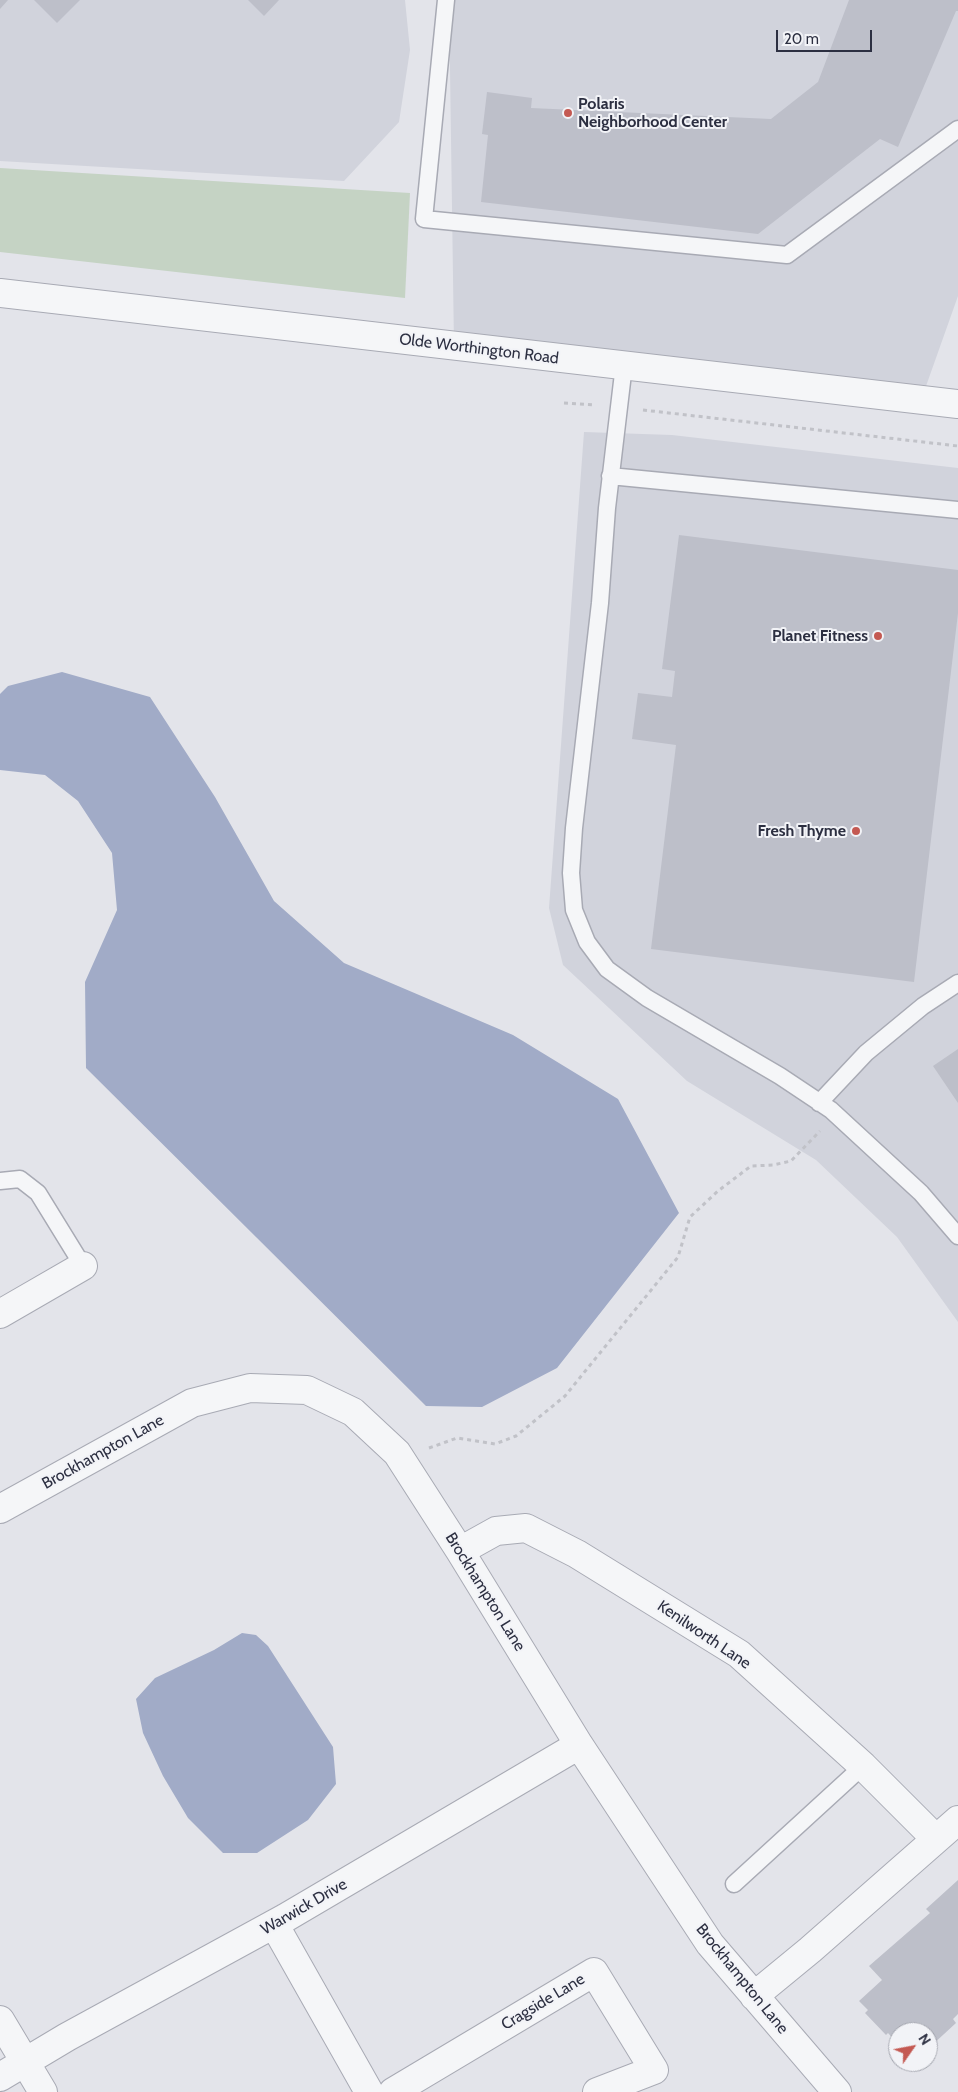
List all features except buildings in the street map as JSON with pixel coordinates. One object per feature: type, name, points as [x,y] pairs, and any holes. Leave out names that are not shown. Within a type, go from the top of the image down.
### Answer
[{"type":"street","name":"Olde Worthington Road","points":[[0,292],[958,404]]},
{"type":"street","points":[[0,1314],[83,1266]]},
{"type":"street","name":"Brockhampton Lane","points":[[0,1509],[192,1403],[250,1388],[307,1390],[353,1412],[397,1453],[580,1745],[710,1944],[837,2092]]},
{"type":"street","name":"Kenilworth Lane","points":[[460,1551],[496,1531],[526,1528],[577,1554],[739,1654],[863,1766],[936,1839]]},
{"type":"street","name":"Warwick Drive","points":[[0,2076],[274,1924],[580,1745]]},
{"type":"street","points":[[754,1996],[810,1950],[958,1820]]},
{"type":"street","points":[[274,1924],[369,2092]]},
{"type":"street","name":"Cragside Lane","points":[[393,2092],[594,1972],[654,2070],[598,2092]]},
{"type":"street","points":[[0,2020],[44,2092]]},
{"type":"lane","points":[[446,0],[424,219],[787,255],[958,129]]},
{"type":"lane","points":[[624,365],[610,476],[592,686],[574,828],[571,873],[574,910],[587,942],[607,969],[647,998],[780,1076],[837,1116],[921,1193],[958,1236]]},
{"type":"lane","points":[[610,476],[958,510]]},
{"type":"lane","points":[[819,1103],[866,1053],[923,1006],[958,983]]},
{"type":"lane","points":[[0,1180],[20,1179],[38,1193],[83,1266]]},
{"type":"lane","points":[[734,1884],[863,1766]]},
{"type":"path","points":[[564,403],[958,446]]},
{"type":"path","points":[[407,1469],[431,1446],[458,1438],[495,1444],[516,1436],[551,1408],[565,1396],[678,1257],[690,1217],[750,1166],[774,1165],[791,1161],[804,1146],[837,1116]]},
{"type":"shaded area","points":[[0,0],[405,0],[410,50],[399,122],[344,181],[0,161]]},
{"type":"shaded area","name":"Polaris Neighborhood Center","points":[[449,0],[958,0],[958,296],[920,403],[454,346]]},
{"type":"shaded area","points":[[584,432],[672,435],[958,468],[958,1322],[897,1237],[816,1160],[687,1081],[563,965],[549,908]]},
{"type":"green space","points":[[0,168],[410,193],[405,298],[0,252]]},
{"type":"water","points":[[62,672],[150,697],[215,797],[274,901],[344,963],[513,1035],[618,1099],[679,1213],[557,1368],[482,1407],[426,1406],[86,1068],[85,982],[117,910],[112,853],[78,801],[45,775],[0,770],[0,694],[8,686]]},
{"type":"water","points":[[242,1633],[256,1635],[268,1646],[333,1747],[336,1784],[308,1820],[257,1853],[223,1853],[188,1818],[163,1776],[143,1733],[136,1699],[155,1678],[214,1650]]},
{"type":"place","name":"Polaris Neighborhood Center","points":[[568,113]]},
{"type":"place","name":"Planet Fitness","points":[[878,636]]},
{"type":"place","name":"Fresh Thyme","points":[[856,831]]}]
